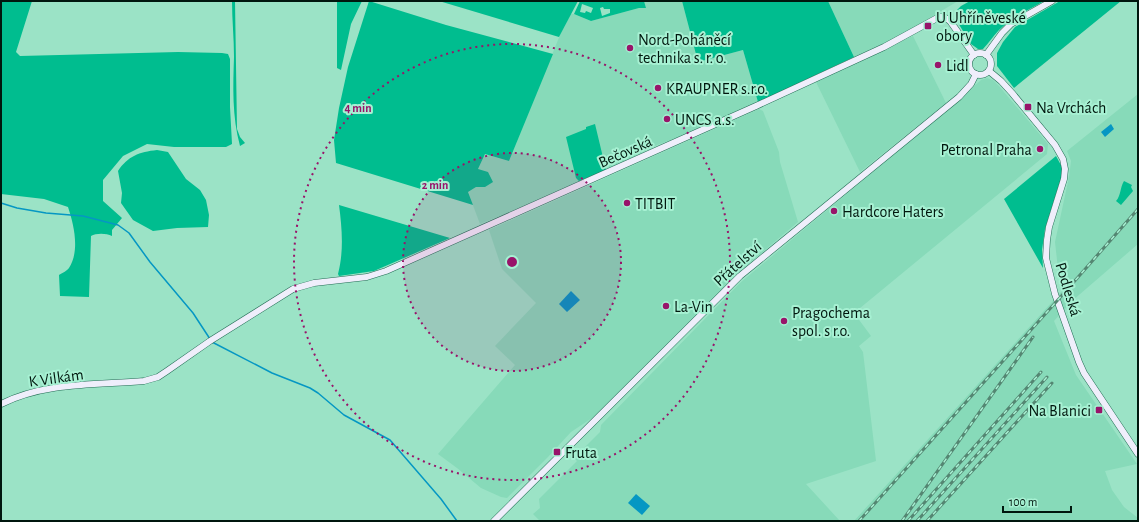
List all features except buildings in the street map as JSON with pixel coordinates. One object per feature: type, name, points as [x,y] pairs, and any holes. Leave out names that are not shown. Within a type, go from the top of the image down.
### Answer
[{"type":"main road","points":[[986,55],[1002,32],[1011,24],[1052,1]]},
{"type":"main road","name":"Bečovská","points":[[211,340],[293,289],[307,284],[367,277],[393,268],[680,141],[884,47],[934,19],[944,17],[952,23],[974,55]]},
{"type":"main road","points":[[981,53],[986,55],[991,62],[989,71],[981,75],[976,74],[969,65],[970,60],[974,55],[981,53]]},
{"type":"main road","name":"Podleská","points":[[989,71],[1012,93],[1055,145],[1063,159],[1065,169],[1064,179],[1049,227],[1047,240],[1046,258],[1049,275],[1084,373],[1138,454]]},
{"type":"main road","name":"Přátelství","points":[[494,521],[740,276],[959,97],[976,74]]},
{"type":"main road","name":"K Vilkám","points":[[1,404],[22,395],[48,388],[144,381],[158,377],[211,340]]},
{"type":"shaded area","points":[[32,1],[16,52],[20,56],[178,52],[222,53],[228,54],[230,59],[232,144],[226,147],[174,147],[147,144],[123,156],[103,180],[103,201],[122,218],[112,230],[112,236],[107,234],[96,234],[91,236],[89,297],[60,296],[59,275],[69,268],[75,246],[74,230],[68,207],[44,199],[1,194],[1,2]]},
{"type":"shaded area","points":[[232,1],[235,1],[237,129],[240,137],[245,143],[240,146],[237,135],[234,102]]},
{"type":"shaded area","points":[[337,1],[362,1],[351,24],[341,70],[337,68]]},
{"type":"shaded area","points":[[369,1],[446,25],[553,54],[509,161],[485,154],[478,169],[488,172],[493,182],[485,187],[476,187],[468,192],[473,205],[336,163],[334,140],[339,108],[348,67]]},
{"type":"shaded area","points":[[439,1],[578,1],[559,37]]},
{"type":"shaded area","points":[[580,1],[644,1],[646,8],[639,8],[591,21],[574,14]],"holes":[[[582,4],[593,8],[591,13],[586,11],[585,13],[580,12]],[[603,7],[604,9],[610,9],[610,13],[602,16],[600,8]]]},
{"type":"shaded area","points":[[644,1],[682,1],[698,62],[743,50],[758,102],[709,126],[657,145],[620,164],[480,224],[468,192],[476,187],[485,187],[478,169],[485,154],[509,161],[560,35],[571,14],[591,21],[639,8],[646,8]]},
{"type":"shaded area","points":[[682,1],[828,1],[854,57],[758,102],[743,50],[698,62]]},
{"type":"shaded area","points":[[828,1],[958,1],[896,38],[854,57]]},
{"type":"shaded area","points":[[970,1],[1044,1],[1009,21],[999,30],[983,49],[978,49],[971,44],[955,18],[955,12],[961,6]]},
{"type":"shaded area","points":[[1060,1],[1121,1],[1014,88],[997,66],[997,53],[1003,42],[1015,27]]},
{"type":"shaded area","points":[[913,36],[946,103],[860,172],[816,82]]},
{"type":"shaded area","points":[[987,78],[993,80],[999,86],[1048,144],[1047,154],[854,313],[871,336],[859,346],[863,352],[876,461],[806,484],[840,521],[540,521],[533,514],[540,508],[539,499],[577,461],[574,458],[600,432],[601,425],[741,282],[952,106],[981,80]]},
{"type":"shaded area","points":[[1138,94],[1138,244],[1072,301],[1054,321],[1076,375],[1137,464],[1105,471],[1112,490],[1124,507],[1138,518],[1138,521],[854,521],[1062,291],[1060,287],[1055,242],[1069,177],[1071,161],[1067,151]]},
{"type":"shaded area","points":[[759,109],[763,111],[779,152],[780,162],[798,222],[739,272],[595,416],[571,432],[507,498],[501,497],[481,488],[438,454],[515,365],[495,346],[536,303],[502,269],[489,230]]},
{"type":"shaded area","points":[[595,124],[606,170],[579,181],[576,178],[566,137]]},
{"type":"shaded area","points":[[157,150],[168,152],[186,179],[200,190],[206,200],[209,215],[208,227],[177,228],[153,231],[133,220],[121,203],[122,193],[118,171],[130,158],[145,152]]},
{"type":"shaded area","points":[[1056,156],[1062,167],[1061,178],[1045,229],[1042,250],[1043,268],[1004,199]]},
{"type":"shaded area","points":[[1124,181],[1132,185],[1131,187],[1133,191],[1121,205],[1116,201],[1119,197]]},
{"type":"shaded area","points":[[339,205],[450,238],[374,271],[339,276],[342,240]]},
{"type":"water","points":[[1111,124],[1114,129],[1105,137],[1101,132]]},
{"type":"water","points":[[571,291],[580,300],[567,312],[559,304]]},
{"type":"water","points":[[636,494],[650,506],[642,515],[628,503]]},
{"type":"waterway","points":[[1,203],[17,208],[46,213],[83,216],[118,225],[129,233],[150,262],[193,313],[210,339]]},
{"type":"waterway","points":[[212,342],[272,373],[310,388],[344,415],[390,440],[441,499],[457,521]]},
{"type":"railway","points":[[859,521],[1138,209]]},
{"type":"railway","points":[[902,521],[1033,337]]},
{"type":"railway","points":[[908,521],[1041,372]]},
{"type":"railway","points":[[917,521],[1047,377]]},
{"type":"railway","points":[[927,521],[1052,383]]},
{"type":"place","name":"U Uhříněveské obory","points":[[928,26]]},
{"type":"place","name":"Nord-Poháněcí technika s. r. o.","points":[[630,48]]},
{"type":"place","name":"Lidl","points":[[938,65]]},
{"type":"place","name":"KRAUPNER s.r.o.","points":[[658,88]]},
{"type":"place","name":"Na Vrchách","points":[[1028,107]]},
{"type":"place","name":"UNCS a.s.","points":[[667,119]]},
{"type":"place","name":"Petronal Praha","points":[[1040,149]]},
{"type":"place","name":"TITBIT","points":[[627,203]]},
{"type":"place","name":"Hardcore Haters","points":[[834,211]]},
{"type":"place","name":"La-Vin","points":[[666,306]]},
{"type":"place","name":"Pragochema spol. s r.o.","points":[[784,321]]},
{"type":"place","name":"Na Blanici","points":[[1099,410]]},
{"type":"place","name":"Fruta","points":[[557,452]]}]
